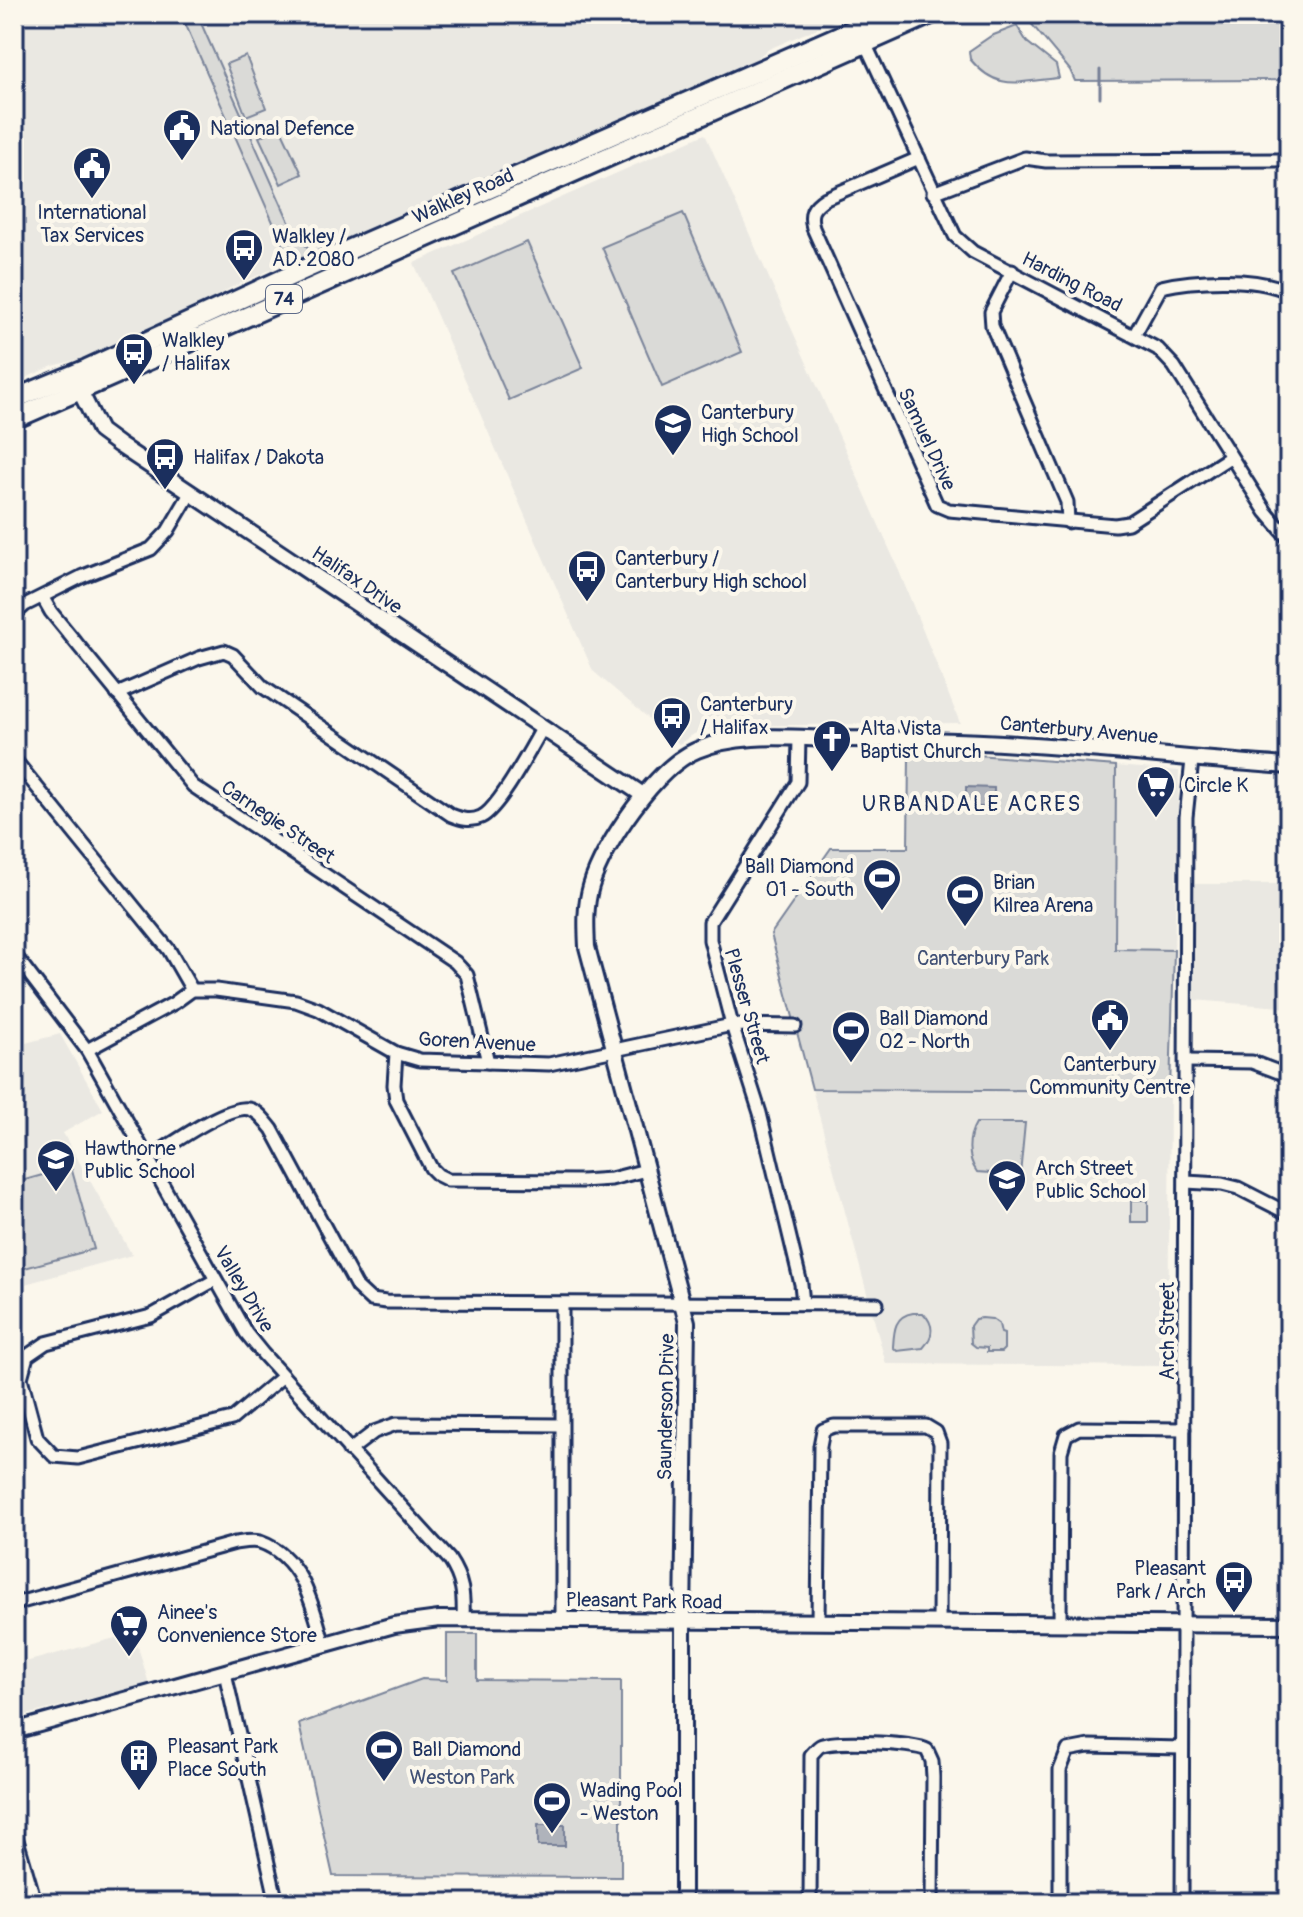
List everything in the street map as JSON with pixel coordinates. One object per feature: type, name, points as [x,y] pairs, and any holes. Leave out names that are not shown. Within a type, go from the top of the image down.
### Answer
[{"type":"main road","name":"Walkley Road","points":[[862,35],[889,14]]},
{"type":"main road","name":"Walkley Road","points":[[14,419],[76,382],[484,200],[816,54],[862,35],[931,14]]},
{"type":"main road","name":"Walkley Road","points":[[14,399],[76,382]]},
{"type":"street","name":"Harding Road","points":[[862,35],[955,236],[973,252],[1135,334],[1158,349],[1174,366],[1266,512],[1289,539]]},
{"type":"street","name":"Samuel Drive","points":[[919,158],[815,205],[810,215],[813,228],[937,505],[949,510],[1068,522],[1128,523],[1230,457]]},
{"type":"street","points":[[933,193],[1025,158],[1046,161],[1289,160]]},
{"type":"street","points":[[1012,271],[991,312],[992,326],[1067,502],[1068,522]]},
{"type":"street","points":[[1135,334],[1161,287],[1183,282],[1253,283],[1276,285],[1289,292]]},
{"type":"street","name":"Halifax Drive","points":[[76,382],[100,431],[643,795]]},
{"type":"street","points":[[14,615],[25,605],[81,577],[151,549],[168,531],[191,492]]},
{"type":"street","name":"Carnegie Street","points":[[43,598],[51,612],[193,786],[455,962],[467,975],[488,1062]]},
{"type":"street","points":[[117,694],[199,658],[224,651],[233,655],[274,695],[451,815],[466,821],[486,815],[542,729]]},
{"type":"street","name":"Plesser Street","points":[[799,738],[798,782],[710,922],[710,940],[732,1025],[760,1113],[803,1303]]},
{"type":"street","name":"Canterbury Avenue","points":[[643,795],[671,765],[696,750],[730,739],[909,739],[1018,744],[1289,766]]},
{"type":"street","points":[[14,759],[169,950],[192,990],[87,1050]]},
{"type":"street","name":"Arch Street","points":[[1182,1903],[1186,817],[1192,760]]},
{"type":"street","name":"Saunderson Drive","points":[[643,795],[591,885],[586,918],[587,947],[687,1322],[683,1903]]},
{"type":"street","name":"Valley Drive","points":[[14,954],[87,1050],[246,1333],[449,1559],[463,1585],[463,1620]]},
{"type":"street","name":"Goren Avenue","points":[[192,990],[216,990],[296,1001],[318,1009],[396,1053],[420,1060],[549,1064],[732,1025],[795,1026]]},
{"type":"street","points":[[396,1053],[396,1100],[431,1168],[448,1180],[581,1181],[611,1179],[646,1170]]},
{"type":"street","points":[[1187,1061],[1252,1062],[1289,1076]]},
{"type":"street","points":[[148,1159],[229,1112],[246,1108],[257,1112],[272,1129],[357,1287],[371,1300],[562,1304],[877,1304]]},
{"type":"street","points":[[1186,1182],[1238,1188],[1289,1214]]},
{"type":"street","points":[[215,1280],[151,1316],[46,1343],[27,1356],[21,1378],[37,1438],[54,1456],[78,1458],[232,1419],[283,1376]]},
{"type":"street","points":[[562,1304],[562,1620]]},
{"type":"street","points":[[349,1451],[374,1432],[396,1424],[561,1425]]},
{"type":"street","points":[[818,1622],[820,1446],[823,1430],[834,1426],[926,1426],[936,1432],[940,1443],[939,1623]]},
{"type":"street","points":[[1060,1624],[1061,1452],[1066,1435],[1079,1428],[1184,1429]]},
{"type":"street","points":[[14,1604],[235,1543],[257,1541],[279,1553],[303,1580],[324,1645]]},
{"type":"street","name":"Pleasant Park Road","points":[[14,1731],[394,1625],[439,1619],[1289,1625]]},
{"type":"street","points":[[225,1673],[277,1903]]},
{"type":"street","points":[[810,1903],[811,1755],[819,1747],[832,1744],[910,1744],[927,1750],[932,1761],[933,1777],[932,1903]]},
{"type":"street","points":[[1060,1903],[1060,1770],[1068,1750],[1089,1746],[1182,1748]]},
{"type":"street","points":[[14,1835],[34,1903]]},
{"type":"shaded area","points":[[14,14],[849,14],[767,50],[753,61],[421,209],[304,260],[279,266],[230,288],[201,306],[84,358],[53,366],[14,383]]},
{"type":"shaded area","name":"Canterbury High School","points":[[705,134],[897,566],[960,723],[721,726],[694,734],[679,744],[593,671],[414,263]]},
{"type":"shaded area","points":[[1116,766],[1179,771],[1174,950],[1115,949]]},
{"type":"shaded area","points":[[966,787],[994,788],[994,807],[966,807]]},
{"type":"shaded area","points":[[1194,884],[1289,884],[1289,1011],[1281,1007],[1194,1000]]},
{"type":"shaded area","name":"Hawthorne Public School","points":[[60,1034],[103,1110],[63,1133],[132,1255],[14,1287],[14,1046]]},
{"type":"shaded area","name":"Arch Street Public School","points":[[812,1089],[1170,1091],[1168,1366],[886,1364]]},
{"type":"shaded area","points":[[134,1633],[149,1684],[14,1718],[14,1665]]},
{"type":"shaded area","name":"Wading Pool - Weston","points":[[538,1825],[565,1825],[565,1846],[538,1846]]},
{"type":"green space","points":[[181,14],[197,14],[294,233],[314,254],[291,263]]},
{"type":"green space","points":[[1045,14],[1289,14],[1289,80],[1075,81],[1070,70],[1029,21]]},
{"type":"green space","points":[[1017,26],[1027,42],[1056,65],[1059,78],[1000,81],[980,70],[970,59],[969,51],[991,36]]},
{"type":"green space","points":[[246,56],[266,108],[246,116],[226,64]]},
{"type":"green space","points":[[280,127],[302,174],[281,184],[259,137]]},
{"type":"green space","points":[[683,213],[742,352],[662,387],[602,247]]},
{"type":"green space","points":[[527,242],[583,368],[509,400],[454,274]]},
{"type":"green space","name":"Canterbury Park","points":[[909,754],[964,754],[1116,766],[1115,949],[1174,950],[1170,1091],[812,1089],[771,934],[831,848],[908,848]]},
{"type":"green space","points":[[976,1123],[1025,1123],[1020,1175],[977,1172],[969,1148]]},
{"type":"green space","points":[[71,1167],[94,1249],[14,1271],[14,1183]]},
{"type":"green space","points":[[1131,1200],[1148,1200],[1148,1222],[1131,1222]]},
{"type":"green space","points":[[923,1313],[927,1317],[932,1330],[929,1339],[923,1348],[897,1351],[893,1347],[896,1325],[902,1317]]},
{"type":"green space","points":[[982,1318],[999,1324],[1004,1334],[1004,1349],[1001,1352],[987,1352],[987,1348],[971,1343],[970,1326],[975,1319]]},
{"type":"green space","name":"Weston Park","points":[[447,1634],[477,1634],[477,1680],[621,1681],[621,1877],[333,1876],[299,1724],[422,1679],[447,1680]]},
{"type":"waterway","points":[[1100,70],[1100,97]]},
{"type":"place","name":"National Defence","points":[[182,162]]},
{"type":"place","name":"International Tax Services","points":[[92,200]]},
{"type":"place","name":"Walkley / AD. 2080","points":[[244,282]]},
{"type":"place","name":"Walkley / Halifax","points":[[134,386]]},
{"type":"place","name":"Canterbury High School","points":[[673,457]]},
{"type":"place","name":"Halifax / Dakota","points":[[165,491]]},
{"type":"place","name":"Canterbury / Canterbury High school","points":[[587,603]]},
{"type":"place","name":"Canterbury / Halifax","points":[[672,750]]},
{"type":"place","name":"Alta Vista Baptist Church","points":[[832,773]]},
{"type":"place","name":"Circle K","points":[[1156,819]]},
{"type":"place","name":"Ball Diamond 01 - South","points":[[882,912]]},
{"type":"place","name":"Brian Kilrea Arena","points":[[965,928]]},
{"type":"place","name":"Canterbury Community Centre","points":[[1110,1052]]},
{"type":"place","name":"Ball Diamond 02 - North","points":[[851,1064]]},
{"type":"place","name":"Hawthorne Public School","points":[[56,1193]]},
{"type":"place","name":"Arch Street Public School","points":[[1007,1213]]},
{"type":"place","name":"Pleasant Park / Arch","points":[[1234,1614]]},
{"type":"place","name":"Ainee's Convenience Store","points":[[129,1658]]},
{"type":"place","name":"Ball Diamond","points":[[384,1783]]},
{"type":"place","name":"Pleasant Park Place South","points":[[139,1792]]},
{"type":"place","name":"Wading Pool - Weston","points":[[552,1835]]},
{"type":"district","name":"URBANDALE ACRES","points":[[972,804]]}]
